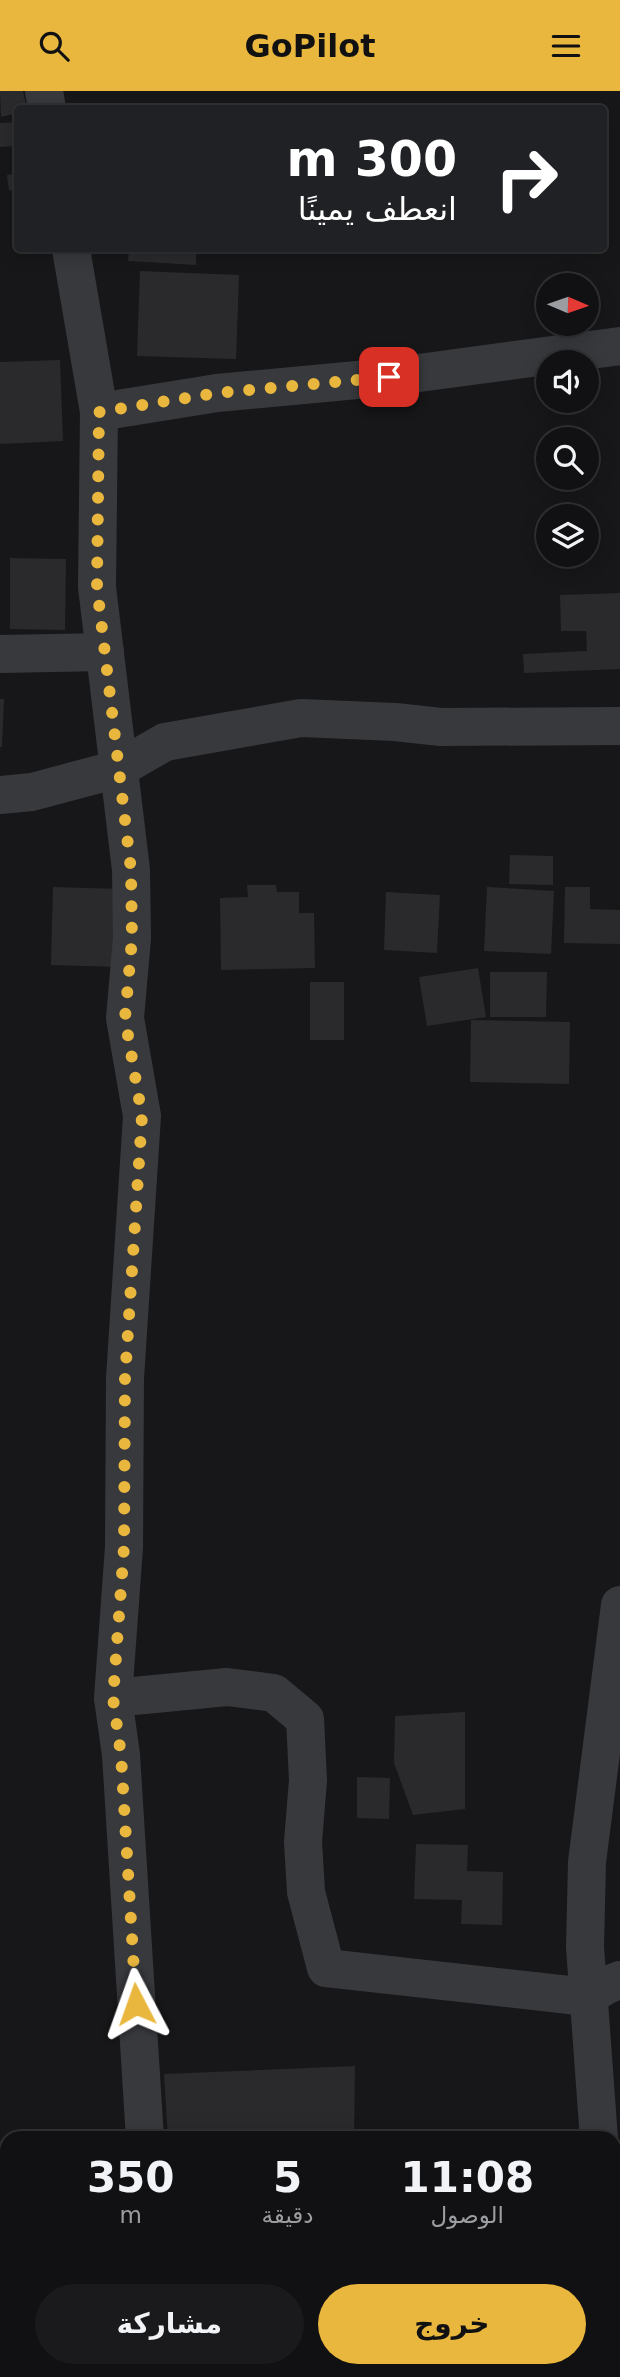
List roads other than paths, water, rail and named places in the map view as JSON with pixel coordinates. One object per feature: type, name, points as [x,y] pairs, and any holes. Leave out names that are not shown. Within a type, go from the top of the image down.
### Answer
[{"type":"street","points":[[72,252],[99,412],[97,587],[131,870],[132,939],[125,1018],[142,1116],[125,1378],[124,1547],[113,1698],[121,1755],[144,2131]]},
{"type":"street","points":[[99,412],[217,393],[389,377],[620,346]]},
{"type":"street","points":[[0,654],[105,652]]},
{"type":"street","points":[[0,795],[32,792],[118,769],[165,742],[301,718],[441,727],[620,726]]},
{"type":"street","points":[[598,2131],[587,1997],[587,1862],[620,1605]]},
{"type":"street","points":[[113,1698],[227,1687],[274,1693],[305,1719],[309,1780],[303,1842],[306,1892],[326,1968],[587,1997],[620,1980]]}]
